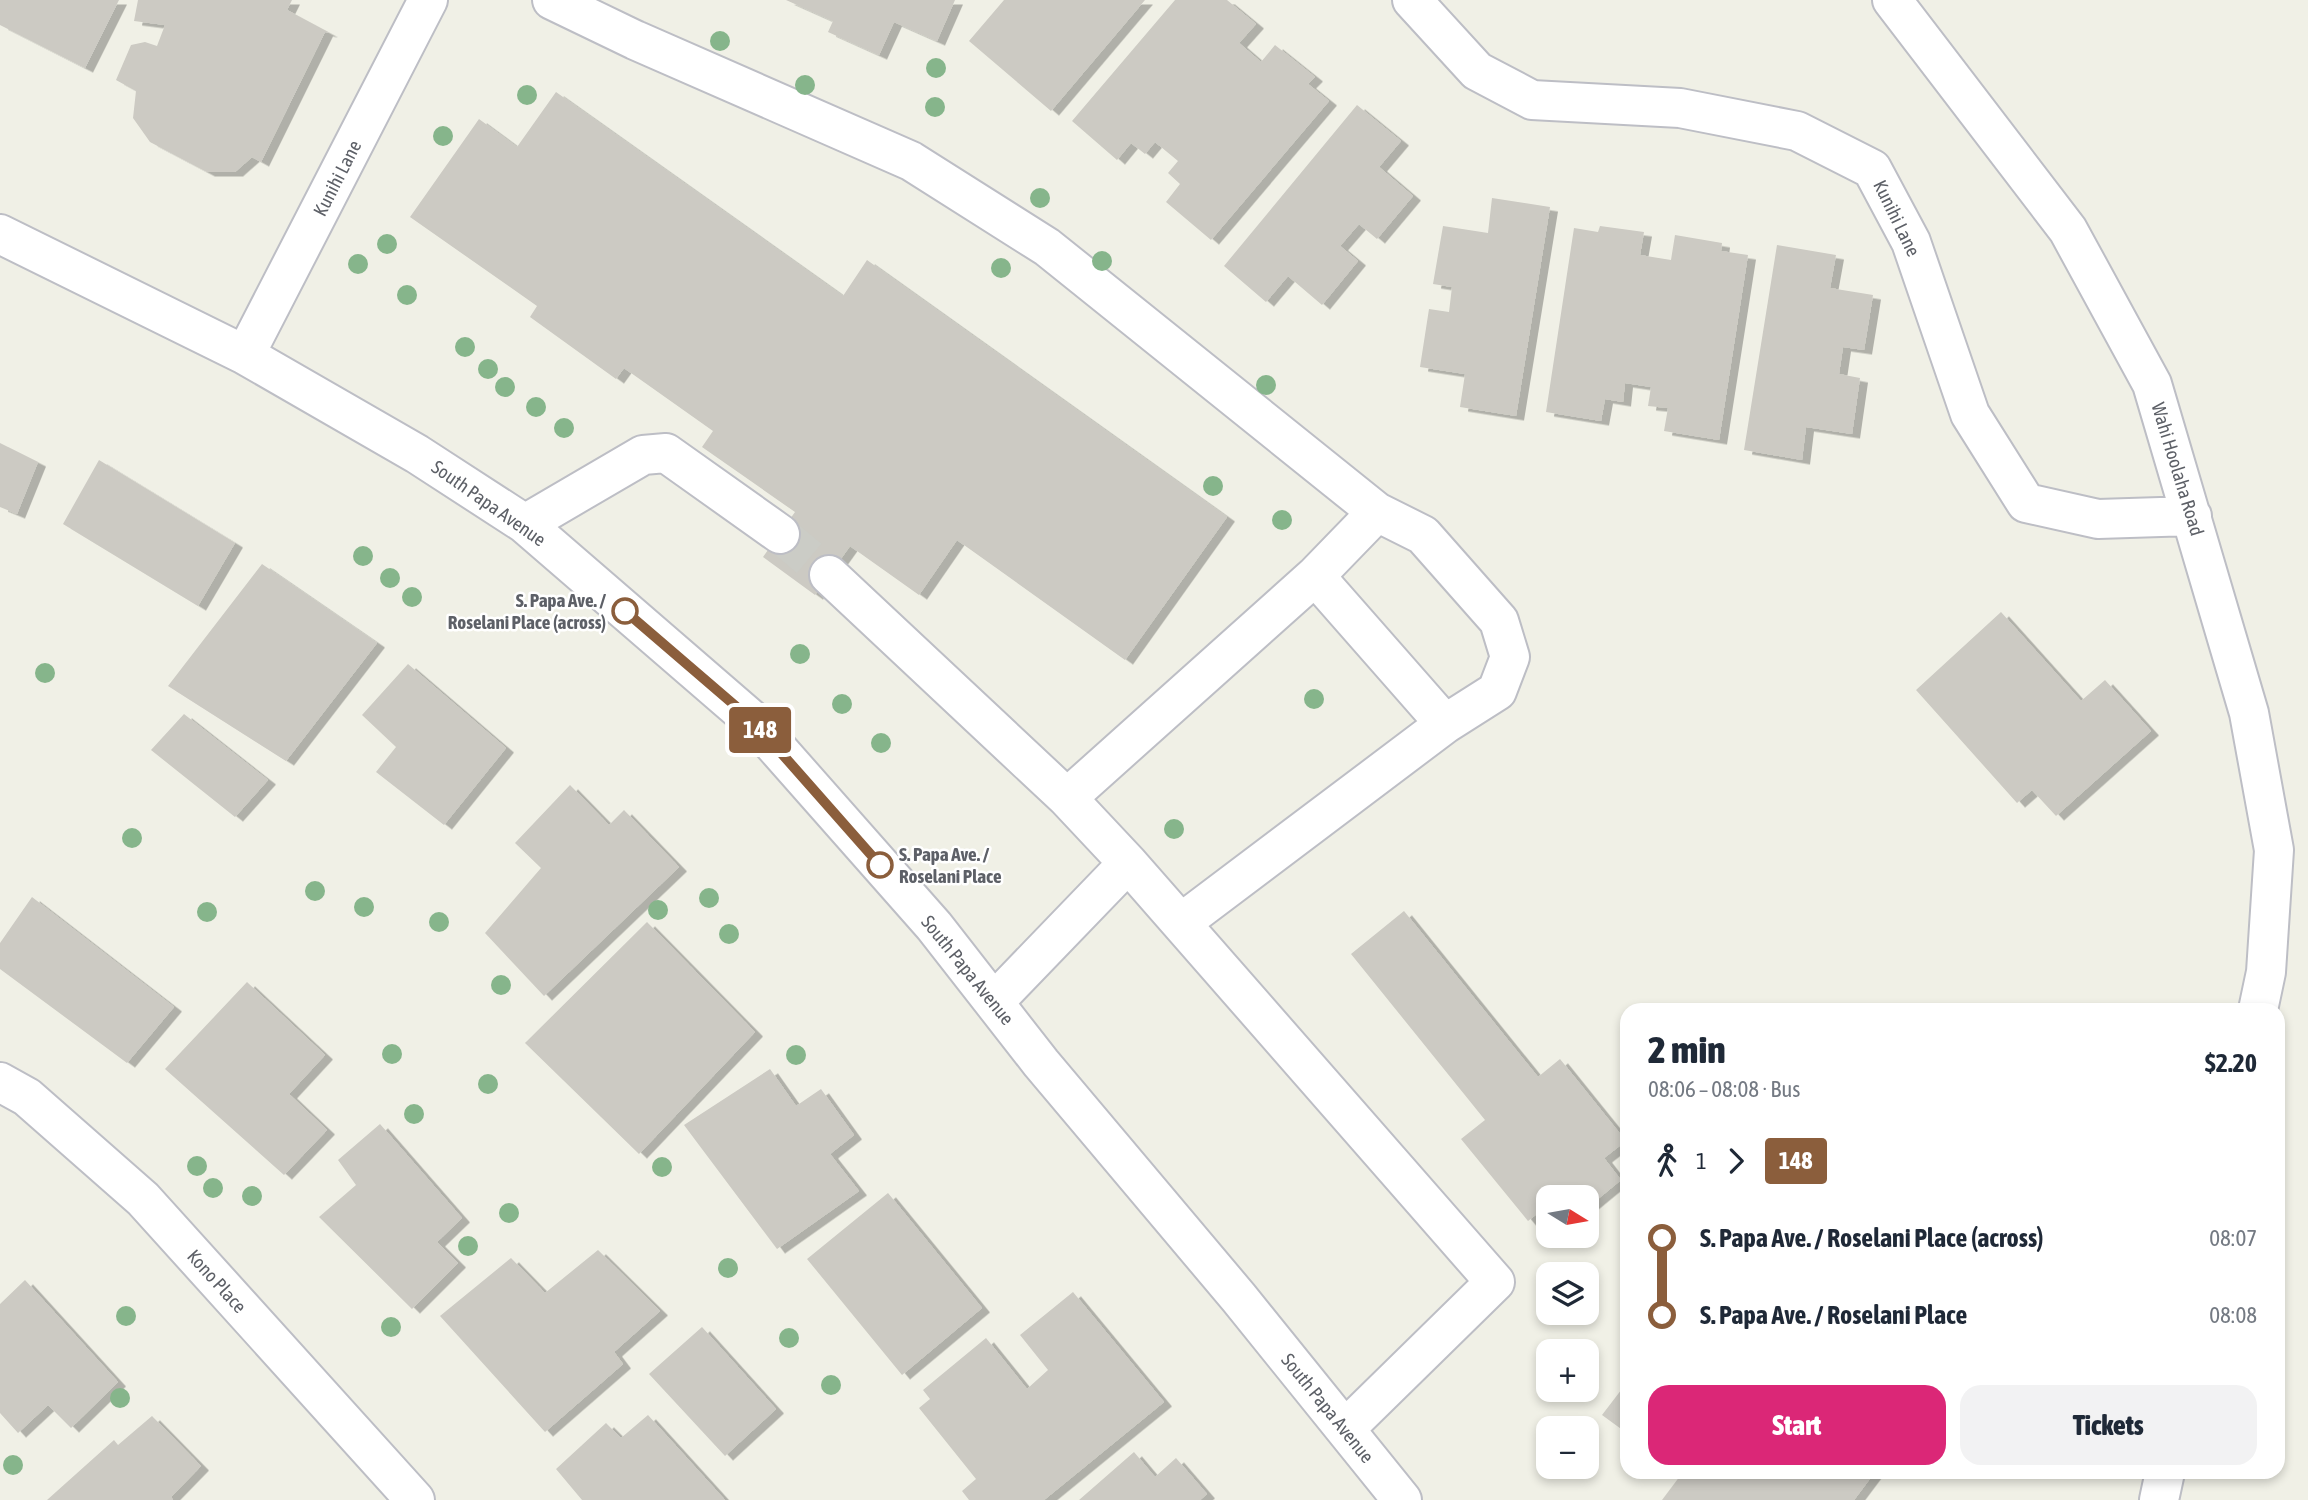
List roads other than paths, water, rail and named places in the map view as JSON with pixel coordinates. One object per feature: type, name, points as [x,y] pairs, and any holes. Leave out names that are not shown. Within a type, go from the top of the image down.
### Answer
[{"type":"street","name":"Kunihi Lane","points":[[245,355],[428,0]]},
{"type":"street","points":[[552,0],[635,40],[911,161],[1047,247],[1377,512],[1423,535],[1499,621],[1510,657],[1497,691],[1445,724],[1181,923]]},
{"type":"street","name":"Kunihi Lane","points":[[1412,0],[1477,71],[1532,100],[1680,108],[1797,131],[1872,169],[1911,242],[1970,414],[2026,503],[2098,519],[2192,516]]},
{"type":"street","name":"Wahi Hoolaha Road","points":[[1892,0],[2068,230],[2152,384],[2249,713],[2274,850],[2266,972],[2259,1003]]},
{"type":"street","name":"South Papa Avenue","points":[[0,234],[245,355],[417,454],[525,524],[753,721],[934,926],[1041,1063],[1239,1298],[1402,1500]]},
{"type":"street","points":[[525,524],[643,455],[666,453],[780,534]]},
{"type":"street","points":[[1067,798],[1315,576],[1377,512]]},
{"type":"street","points":[[829,575],[1067,798],[1128,863],[1495,1282],[1345,1429]]},
{"type":"street","points":[[1315,576],[1445,724]]},
{"type":"street","points":[[994,1002],[1128,863]]},
{"type":"street","name":"Kono Place","points":[[0,1082],[27,1097],[143,1199],[415,1500]]},
{"type":"street","points":[[2159,1500],[2164,1479]]},
{"type":"tunnel","points":[[780,534],[829,575]]},
{"type":"place","name":"S. Papa Ave. / Roselani Place (across)","points":[[625,611]]},
{"type":"place","name":"S. Papa Ave. / Roselani Place","points":[[880,865]]}]
